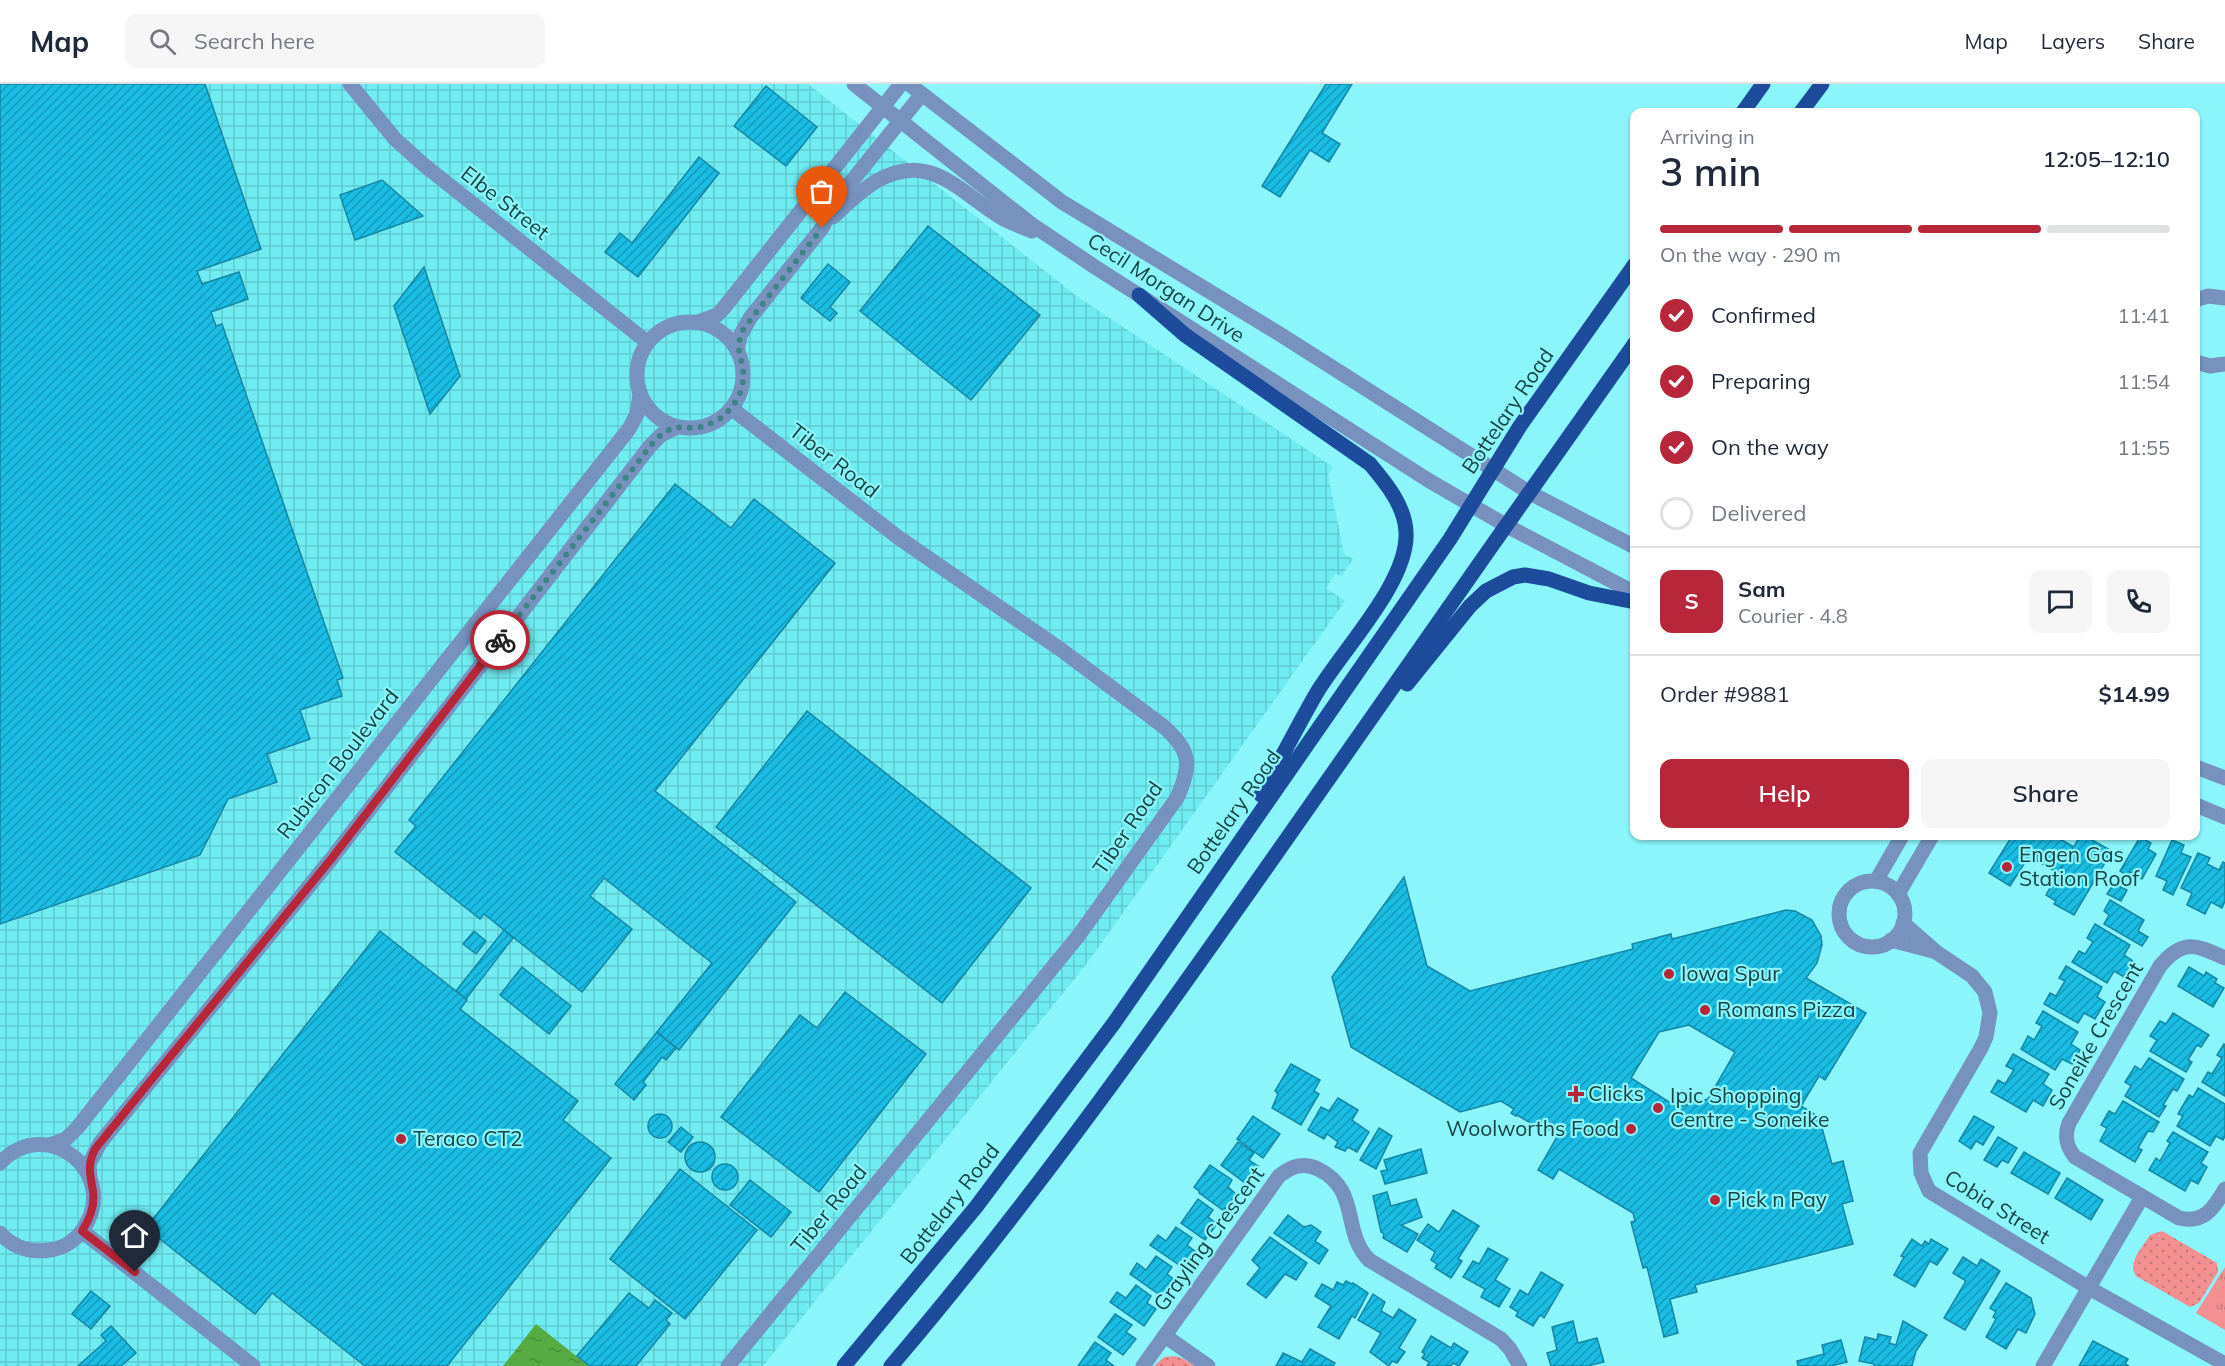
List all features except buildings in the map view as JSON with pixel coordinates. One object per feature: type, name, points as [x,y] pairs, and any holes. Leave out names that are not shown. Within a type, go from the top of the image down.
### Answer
[{"type":"main road","points":[[1746,108],[1763,84]]},
{"type":"main road","points":[[1805,108],[1822,84]]},
{"type":"main road","name":"Bottelary Road","points":[[844,1366],[962,1224],[1049,1111],[1153,968],[1450,539],[1520,426],[1630,271]]},
{"type":"main road","points":[[1139,295],[1185,335],[1370,464],[1391,491],[1402,512],[1406,530],[1402,562],[1396,575],[1317,692],[1227,858]]},
{"type":"main road","points":[[891,1366],[984,1254],[1091,1115],[1630,350]]},
{"type":"main road","points":[[1358,737],[1407,683],[1470,606],[1486,591],[1502,581],[1525,575],[1549,579],[1589,593],[1630,601]]},
{"type":"street","name":"Elbe Street","points":[[350,84],[409,152],[647,342]]},
{"type":"street","name":"Cecil Morgan Drive","points":[[854,84],[1062,245],[1428,480],[1508,526],[1630,590]]},
{"type":"street","points":[[698,322],[717,315],[723,309],[901,84]]},
{"type":"street","name":"Cecil Morgan Drive","points":[[909,84],[1062,202],[1278,333],[1530,493],[1630,544]]},
{"type":"street","points":[[822,228],[835,202],[922,94]]},
{"type":"street","points":[[737,351],[740,336],[747,323],[822,228],[856,196],[890,174],[906,170],[922,171],[953,182],[1002,218],[1062,245]]},
{"type":"street","points":[[2200,299],[2224,296]]},
{"type":"street","points":[[679,322],[698,322],[716,327],[737,351],[744,371],[742,387],[731,408],[724,416],[710,424],[693,428],[677,427],[661,420],[649,409],[640,394],[636,376],[639,358],[647,342],[662,329],[679,322]]},
{"type":"street","points":[[2200,363],[2210,366],[2225,364]]},
{"type":"street","name":"Rubicon Boulevard","points":[[50,1145],[66,1139],[78,1127],[621,438],[637,414],[640,394]]},
{"type":"street","name":"Tiber Road","points":[[728,1366],[1079,935],[1177,798],[1186,777],[1187,768],[1184,748],[1179,740],[1163,726],[1060,649],[899,538],[731,408]]},
{"type":"street","points":[[0,1233],[6,1240],[21,1248],[36,1251],[52,1250],[68,1244],[82,1231],[93,1207],[89,1164],[100,1143],[332,858],[650,446],[661,435],[677,427]]},
{"type":"street","points":[[2200,769],[2225,778]]},
{"type":"street","points":[[2200,808],[2225,817]]},
{"type":"street","points":[[1876,881],[1900,840]]},
{"type":"street","points":[[1898,894],[1930,840]]},
{"type":"street","points":[[1865,881],[1876,881],[1885,883],[1898,894],[1905,913],[1903,923],[1899,932],[1882,945],[1861,945],[1844,932],[1840,923],[1841,902],[1855,885],[1865,881]]},
{"type":"street","name":"Cobia Street","points":[[1903,923],[1936,952],[1963,969],[1979,983],[1989,1002],[1990,1012],[1986,1036],[1981,1048],[1920,1153],[1921,1173],[1925,1185],[1934,1195],[2089,1288],[2225,1364]]},
{"type":"street","name":"Cobia Street","points":[[1891,940],[1936,952]]},
{"type":"street","name":"Soneike Crescent","points":[[2225,958],[2194,946],[2178,949],[2168,956],[2160,966],[2066,1130],[2068,1146],[2075,1157],[2179,1218],[2193,1220],[2201,1218],[2214,1208],[2225,1189]]},
{"type":"street","points":[[0,1163],[20,1148],[31,1145],[50,1145],[75,1157],[90,1178]]},
{"type":"street","points":[[0,1146],[20,1148]]},
{"type":"street","name":"Grayling Crescent","points":[[1143,1366],[1279,1176],[1296,1166],[1304,1165],[1322,1171],[1335,1181],[1345,1195],[1357,1243],[1369,1260],[1501,1339],[1520,1366]]},
{"type":"street","points":[[2043,1366],[2142,1197]]},
{"type":"street","points":[[82,1231],[253,1366]]},
{"type":"street","points":[[1165,1336],[1208,1366]]},
{"type":"shaded area","points":[[0,84],[808,84],[1078,297],[1333,467],[1328,475],[1344,554],[1353,559],[1341,577],[1336,573],[1326,588],[1345,601],[1088,962],[763,1366],[0,1366]]},
{"type":"green space","points":[[2162,1231],[2217,1263],[2218,1272],[2199,1303],[2190,1307],[2136,1276],[2134,1271],[2134,1260],[2150,1235]]},
{"type":"green space","points":[[2225,1267],[2225,1330],[2196,1313]]},
{"type":"green space","points":[[1175,1356],[1195,1366],[1154,1366],[1164,1357]]},
{"type":"water","points":[[536,1324],[589,1366],[503,1366]]},
{"type":"way so far","points":[[500,640],[655,440],[677,427],[693,428],[710,424],[724,416],[731,408],[742,387],[744,371],[737,351],[744,328],[822,228]]},
{"type":"place","name":"Engen Gas Station Roof","points":[[2007,867]]},
{"type":"place","name":"Iowa Spur","points":[[1669,974]]},
{"type":"place","name":"Romans Pizza","points":[[1705,1010]]},
{"type":"place","name":"Clicks","points":[[1576,1094]]},
{"type":"place","name":"Ipic Shopping Centre - Soneike","points":[[1658,1108]]},
{"type":"place","name":"Woolworths Food","points":[[1631,1129]]},
{"type":"place","name":"Teraco CT2","points":[[401,1139]]},
{"type":"place","name":"Pick n Pay","points":[[1715,1200]]},
{"type":"route","points":[[135,1272],[82,1231],[93,1207],[89,1164],[95,1149],[332,858],[500,640]]}]
